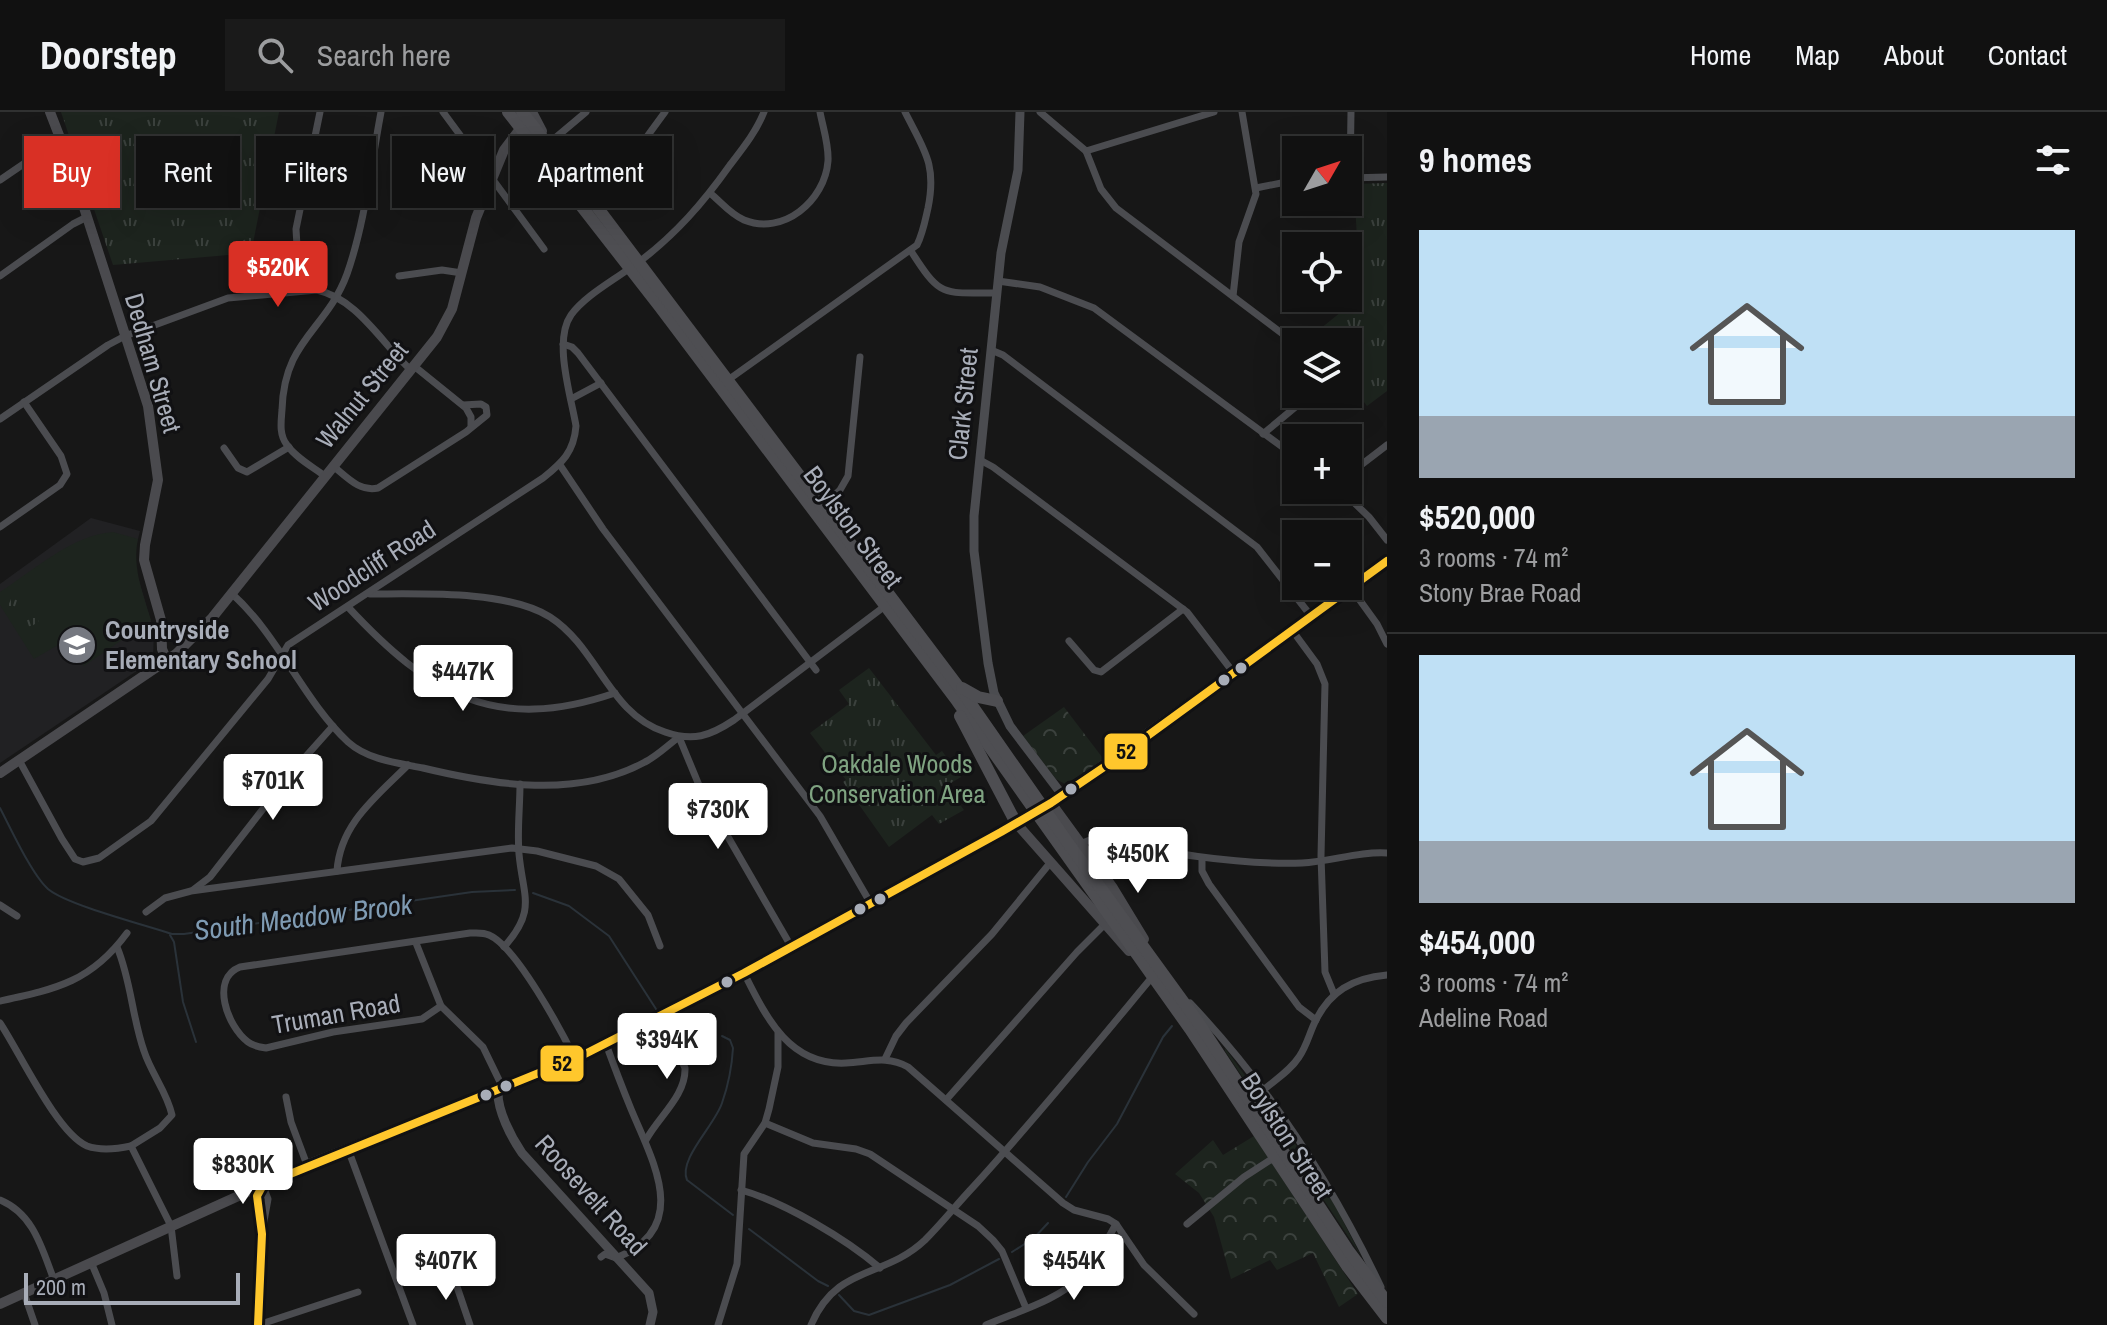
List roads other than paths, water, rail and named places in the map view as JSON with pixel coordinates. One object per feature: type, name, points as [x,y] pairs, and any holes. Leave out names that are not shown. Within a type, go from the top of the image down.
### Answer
[{"type":"highway","name":"Boylston Street","points":[[516,119],[538,136]]},
{"type":"highway","name":"Boylston Street","points":[[516,119],[728,380],[959,687],[1348,1250],[1387,1301]]},
{"type":"highway","name":"Boylston Street","points":[[597,208],[634,265],[1160,975],[1347,1266],[1387,1318]]},
{"type":"highway","points":[[941,680],[1016,823]]},
{"type":"highway","points":[[959,687],[978,697],[997,701]]},
{"type":"main road","name":"Dedham Street","points":[[50,112],[59,136]]},
{"type":"main road","points":[[532,112],[544,136]]},
{"type":"main road","name":"Walnut Street","points":[[494,174],[516,119]]},
{"type":"main road","name":"Dedham Street","points":[[84,208],[145,395],[157,456],[158,489],[144,560],[171,658]]},
{"type":"main road","name":"Walnut Street","points":[[171,658],[200,632],[432,344],[449,316],[481,208]]},
{"type":"main road","points":[[1362,580],[1387,561]]},
{"type":"main road","points":[[0,1304],[307,1165],[575,1059],[792,948],[1063,796],[1334,600]]},
{"type":"main road","points":[[0,773],[171,658]]},
{"type":"main road","name":"Boylston Street","points":[[1050,804],[1118,896],[1160,975]]},
{"type":"main road","name":"Boylston Street","points":[[1016,823],[1105,924],[1160,975]]},
{"type":"street","points":[[297,246],[296,229],[320,112]]},
{"type":"street","points":[[325,476],[283,439],[283,388],[296,350],[336,298],[354,250],[381,112]]},
{"type":"street","points":[[443,112],[461,136]]},
{"type":"street","points":[[497,112],[516,119]]},
{"type":"street","points":[[558,136],[586,112]]},
{"type":"street","points":[[647,136],[665,112]]},
{"type":"street","points":[[764,112],[752,135],[710,193],[673,235],[573,313],[565,327],[563,344],[576,426],[575,439],[560,465],[603,529],[820,816],[871,904]]},
{"type":"street","points":[[710,193],[736,215],[756,223],[781,221],[800,211],[816,193],[827,166],[827,147],[820,112]]},
{"type":"street","points":[[728,380],[911,251],[922,234],[933,181],[929,160],[905,112]]},
{"type":"street","name":"Clark Street","points":[[997,701],[988,663],[974,547],[974,516],[996,293],[1003,238],[1018,170],[1020,112]]},
{"type":"street","points":[[1040,112],[1086,151],[1101,189],[1116,208],[1282,333]]},
{"type":"street","points":[[1086,151],[1214,112]]},
{"type":"street","points":[[1233,296],[1239,242],[1256,199],[1242,112]]},
{"type":"street","points":[[1350,136],[1351,112]]},
{"type":"street","points":[[0,180],[24,164]]},
{"type":"street","points":[[1362,178],[1387,177]]},
{"type":"street","points":[[494,182],[544,249]]},
{"type":"street","points":[[1256,188],[1282,183]]},
{"type":"street","points":[[0,276],[87,217]]},
{"type":"street","points":[[911,251],[927,275],[948,292],[964,295],[996,293]]},
{"type":"street","points":[[399,276],[442,270],[462,273]]},
{"type":"street","points":[[998,281],[1040,287],[1094,308],[1282,447]]},
{"type":"street","points":[[0,419],[125,336],[237,296],[317,290],[336,298],[377,331],[413,368],[463,405],[470,414],[471,427]]},
{"type":"street","points":[[563,344],[575,350],[601,383],[816,670]]},
{"type":"street","points":[[991,350],[1003,355],[1257,547],[1311,616]]},
{"type":"street","points":[[823,506],[840,490],[848,476],[860,357]]},
{"type":"street","points":[[571,399],[601,383]]},
{"type":"street","points":[[0,527],[60,485],[67,474],[61,456],[24,402]]},
{"type":"street","points":[[333,466],[359,486],[373,490],[485,418],[487,410],[481,404],[463,405]]},
{"type":"street","points":[[1263,434],[1294,408]]},
{"type":"street","points":[[1362,464],[1387,445]]},
{"type":"street","points":[[224,448],[238,468],[247,472],[289,447]]},
{"type":"street","points":[[980,460],[1183,609],[1199,625],[1233,672]]},
{"type":"street","name":"Woodcliff Road","points":[[19,760],[75,859],[89,862],[99,858],[151,821],[268,679],[288,645],[560,465]]},
{"type":"street","points":[[1356,504],[1387,540]]},
{"type":"street","points":[[231,593],[282,655],[333,726],[359,751],[473,780],[564,785],[605,777],[647,761],[679,737]]},
{"type":"street","points":[[368,594],[447,595],[507,602],[534,609],[564,629],[637,719],[651,728],[679,737],[701,736],[717,731],[885,606]]},
{"type":"street","points":[[1360,600],[1387,644]]},
{"type":"street","points":[[348,607],[406,664],[445,688],[469,698],[494,706],[553,709],[585,704],[615,693]]},
{"type":"street","points":[[1069,641],[1092,668],[1101,672],[1183,609]]},
{"type":"street","points":[[1292,630],[1317,664],[1325,684],[1321,861],[1325,972],[1334,994]]},
{"type":"street","points":[[997,701],[1010,726],[1063,796]]},
{"type":"street","points":[[191,891],[210,877],[291,773],[333,726]]},
{"type":"street","points":[[679,737],[701,790],[792,948]]},
{"type":"street","points":[[337,871],[340,845],[351,826],[408,765]]},
{"type":"street","points":[[520,784],[519,849],[525,913],[523,924],[504,947],[547,1007],[575,1059]]},
{"type":"street","points":[[1080,844],[1095,838],[1202,859],[1285,863],[1387,853]]},
{"type":"street","points":[[146,912],[165,898],[191,891],[519,849],[573,859],[596,866],[619,879],[648,915],[660,946]]},
{"type":"street","points":[[1202,859],[1202,871],[1209,884],[1299,1007],[1316,1020]]},
{"type":"street","points":[[885,1059],[906,1023],[992,934],[1050,863]]},
{"type":"street","points":[[0,905],[17,916]]},
{"type":"street","points":[[946,1100],[1105,924]]},
{"type":"street","points":[[0,1001],[82,977],[117,947],[127,933]]},
{"type":"street","name":"Truman Road","points":[[441,1006],[422,1019],[333,1032],[266,1048],[255,1046],[240,1034],[225,999],[224,980],[240,967],[483,933],[504,947]]},
{"type":"street","points":[[416,943],[441,1006],[483,1047],[500,1082],[498,1091]]},
{"type":"street","points":[[0,1023],[43,1097],[69,1132],[89,1147],[131,1146],[160,1128],[172,1115],[144,1052],[134,1019],[126,970],[117,947]]},
{"type":"street","points":[[744,973],[769,1023],[793,1046],[830,1063],[885,1059],[908,1067],[1063,1203],[1074,1210],[1116,1224],[1144,1265],[1194,1314]]},
{"type":"street","points":[[811,1325],[823,1302],[836,1288],[852,1277],[880,1268],[905,1255],[923,1242],[1160,975],[1224,1040],[1329,1185],[1387,1301]]},
{"type":"street","points":[[1262,1091],[1295,1062],[1316,1020],[1334,994],[1356,981],[1387,975]]},
{"type":"street","points":[[646,1140],[675,1099],[685,1077],[685,1068],[662,1015]]},
{"type":"street","points":[[718,1325],[737,1264],[744,1154],[765,1123],[778,1067],[778,1033]]},
{"type":"street","points":[[601,1257],[605,1254],[616,1258],[631,1251],[649,1236],[659,1217],[661,1188],[646,1140],[606,1044]]},
{"type":"street","name":"Roosevelt Road","points":[[498,1091],[497,1099],[522,1153],[649,1293],[653,1312],[650,1325]]},
{"type":"street","points":[[286,1097],[291,1122],[307,1165]]},
{"type":"street","points":[[765,1123],[813,1143],[870,1154],[978,1226],[1002,1251],[1026,1308]]},
{"type":"street","points":[[131,1146],[171,1226],[177,1276]]},
{"type":"street","points":[[348,1149],[413,1325]]},
{"type":"street","points":[[1187,1224],[1244,1177],[1275,1157]]},
{"type":"street","points":[[263,1185],[268,1199],[262,1234],[258,1325],[358,1292]]},
{"type":"street","points":[[741,1190],[755,1194],[826,1231],[880,1268]]},
{"type":"street","points":[[0,1200],[20,1211],[27,1220],[54,1280]]},
{"type":"street","points":[[986,1325],[1062,1292],[1081,1276],[1116,1224]]},
{"type":"street","points":[[91,1262],[104,1293],[112,1325]]},
{"type":"street","points":[[447,1265],[470,1325]]},
{"type":"street","points":[[24,1293],[35,1325]]},
{"type":"waterway","name":"South Meadow Brook","points":[[0,808],[29,863],[48,889],[88,908],[172,934],[472,892],[515,890]]},
{"type":"waterway","name":"South Meadow Brook","points":[[533,893],[569,906],[609,936],[656,1009]]},
{"type":"waterway","points":[[170,935],[174,942],[183,1002],[196,1042]]},
{"type":"waterway","name":"South Meadow Brook","points":[[1066,1197],[1117,1124],[1163,1037],[1172,1026]]},
{"type":"waterway","name":"South Meadow Brook","points":[[722,1036],[730,1040],[733,1048],[726,1090],[718,1112],[692,1152],[686,1172],[687,1180],[733,1215]]},
{"type":"waterway","name":"South Meadow Brook","points":[[1012,1252],[1034,1238],[1048,1223]]},
{"type":"waterway","name":"South Meadow Brook","points":[[749,1229],[828,1286]]},
{"type":"waterway","name":"South Meadow Brook","points":[[839,1295],[854,1311],[869,1315],[950,1285],[999,1259]]},
{"type":"place","name":"Countryside Elementary School","points":[[77,645]]},
{"type":"park label","name":"Oakdale Woods Conservation Area","points":[[897,779]]}]
